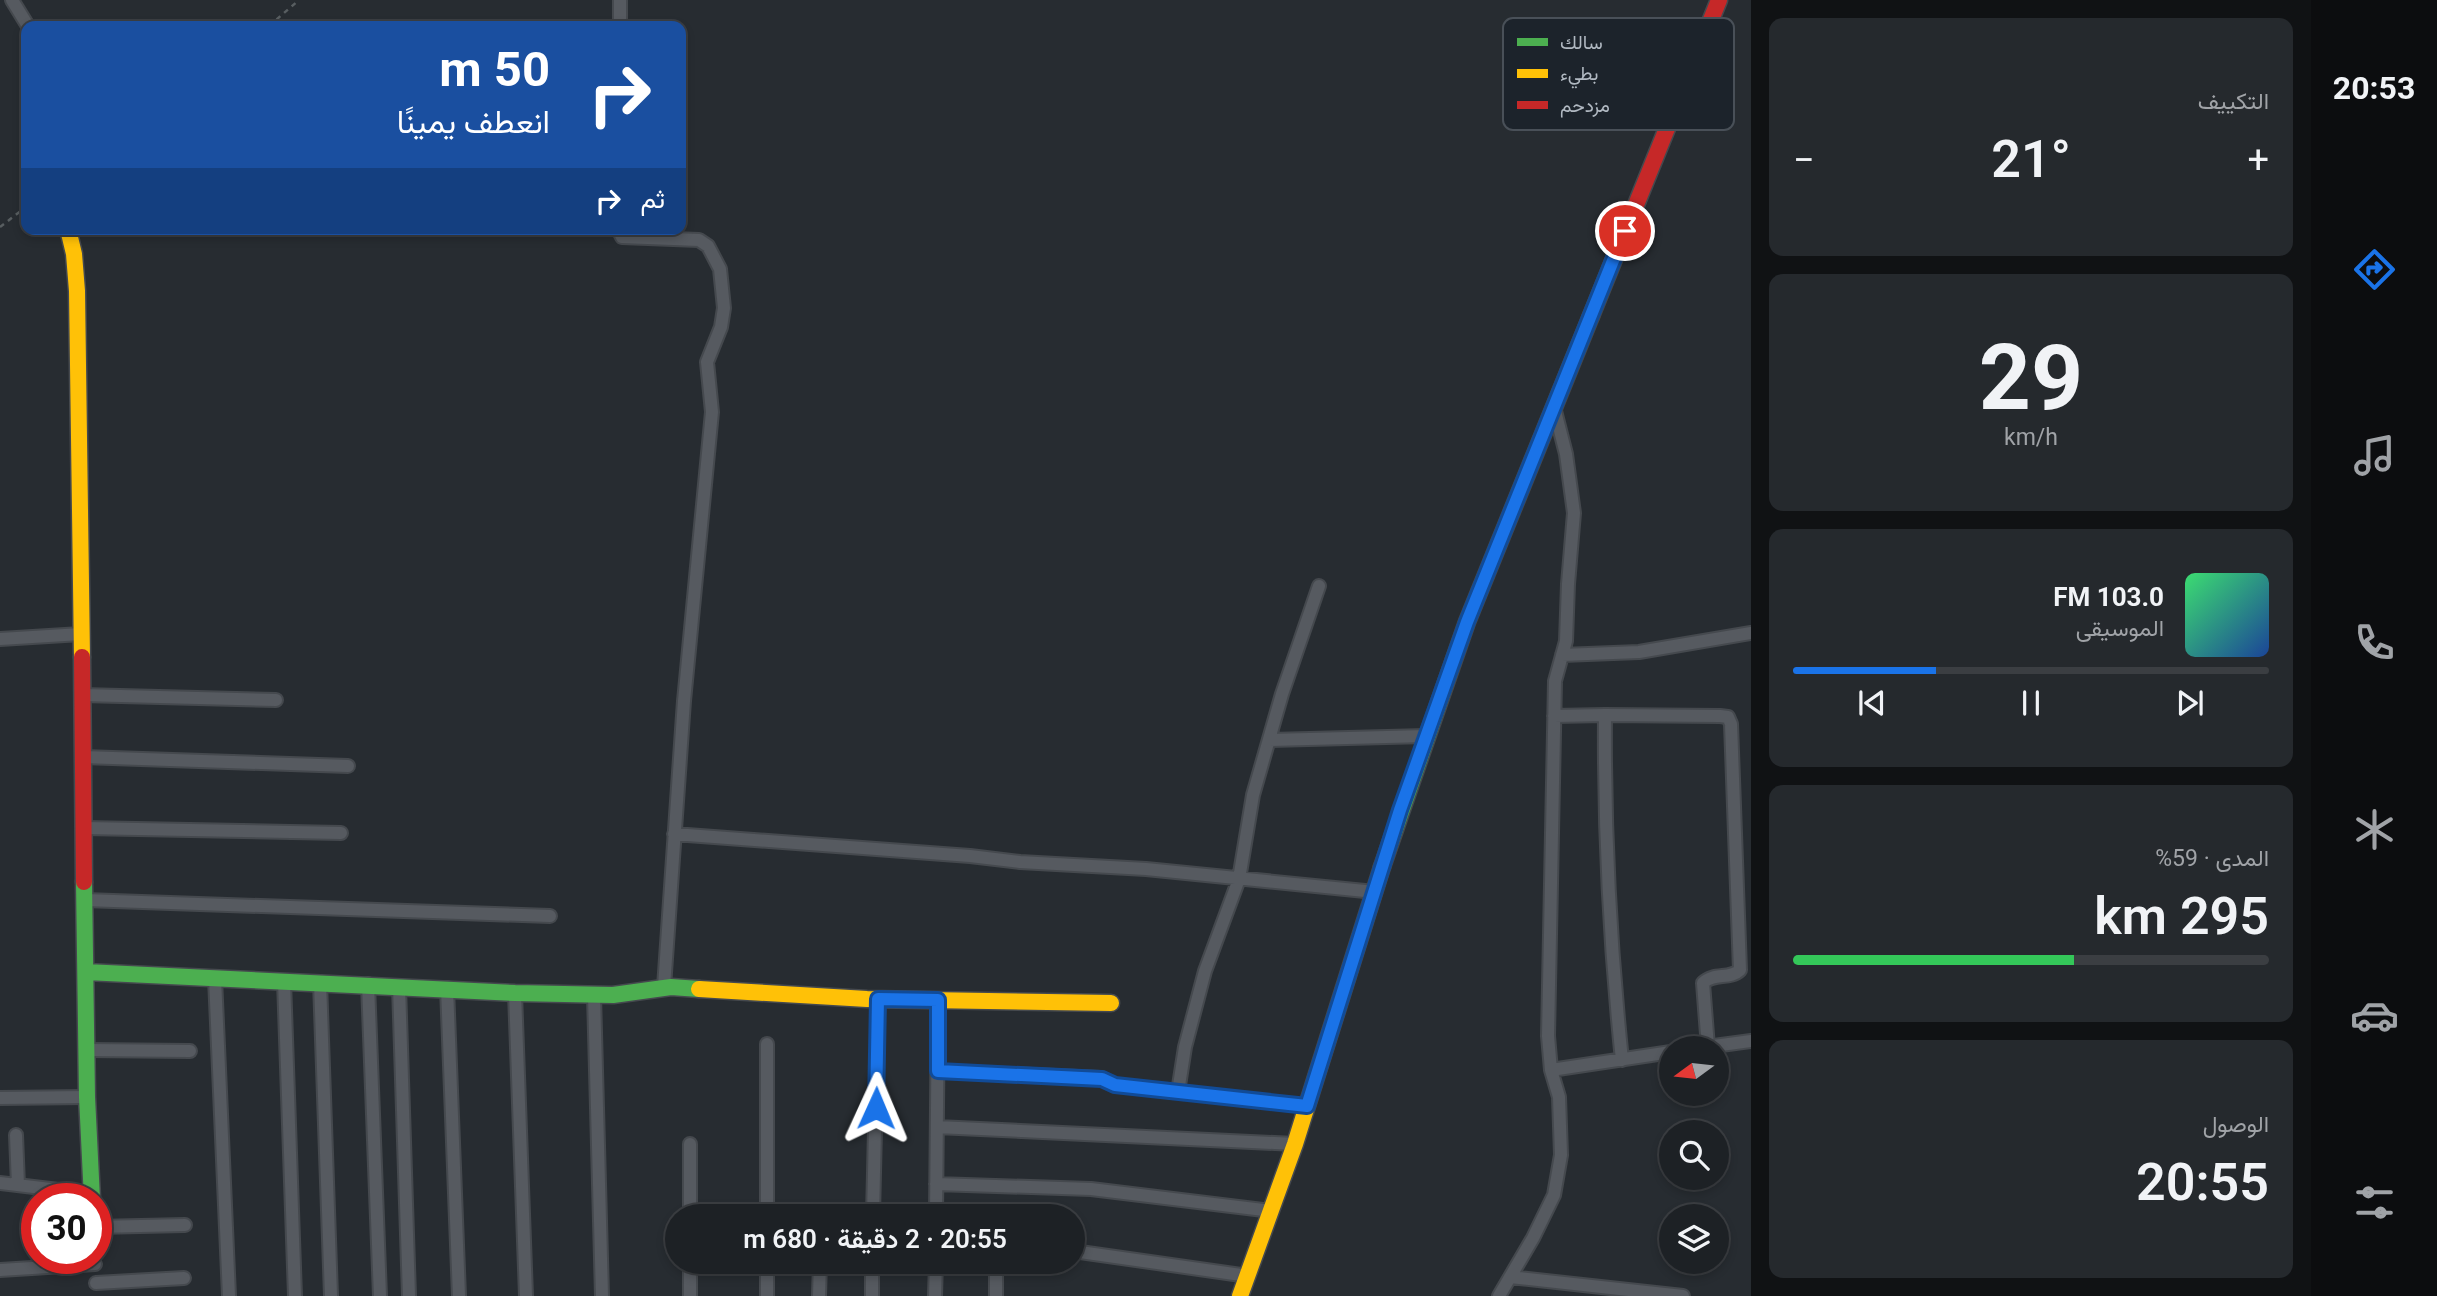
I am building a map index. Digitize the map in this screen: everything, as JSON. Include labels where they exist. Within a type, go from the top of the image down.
[{"type":"street","points":[[12,0],[25,21]]},
{"type":"street","points":[[620,0],[620,21]]},
{"type":"street","points":[[1712,18],[1719,0]]},
{"type":"street","points":[[1240,1296],[1295,1144],[1400,810],[1467,622],[1666,130]]},
{"type":"street","points":[[69,235],[77,291],[87,1097],[91,1183]]},
{"type":"street","points":[[621,235],[699,240],[706,243],[720,269],[724,299],[721,327],[707,362],[712,412],[684,701],[664,987]]},
{"type":"street","points":[[1499,1296],[1533,1238],[1554,1195],[1561,1155],[1559,1097],[1551,1070],[1548,1013],[1554,716],[1555,681],[1566,642],[1574,513],[1566,454],[1554,406]]},
{"type":"street","points":[[1178,1092],[1185,1047],[1205,971],[1239,879],[1253,795],[1319,586]]},
{"type":"street","points":[[1562,655],[1639,652],[1751,633]]},
{"type":"street","points":[[0,639],[81,634]]},
{"type":"street","points":[[82,695],[276,700]]},
{"type":"street","points":[[1605,715],[1605,809],[1613,977],[1622,1060]]},
{"type":"street","points":[[1554,716],[1728,717],[1731,724],[1740,970],[1731,976],[1710,977],[1703,983],[1703,1036]]},
{"type":"street","points":[[1269,740],[1426,736]]},
{"type":"street","points":[[83,757],[348,766]]},
{"type":"street","points":[[84,828],[341,833]]},
{"type":"street","points":[[674,834],[1020,862],[1146,869],[1375,892]]},
{"type":"street","points":[[85,900],[550,916]]},
{"type":"street","points":[[86,972],[515,993],[631,994],[664,987],[878,999],[1111,1003]]},
{"type":"street","points":[[215,978],[229,1296]]},
{"type":"street","points":[[284,981],[295,1296]]},
{"type":"street","points":[[320,982],[331,1296]]},
{"type":"street","points":[[368,984],[380,1296]]},
{"type":"street","points":[[399,986],[409,1296]]},
{"type":"street","points":[[447,988],[459,1296]]},
{"type":"street","points":[[515,993],[526,1296]]},
{"type":"street","points":[[594,995],[602,1296]]},
{"type":"street","points":[[873,1204],[878,999]]},
{"type":"street","points":[[936,1204],[938,1000]]},
{"type":"street","points":[[1729,1044],[1751,1041]]},
{"type":"street","points":[[767,1044],[767,1204]]},
{"type":"street","points":[[87,1051],[190,1051]]},
{"type":"street","points":[[1551,1070],[1659,1054]]},
{"type":"street","points":[[938,1071],[1101,1078],[1115,1085],[1307,1106]]},
{"type":"street","points":[[0,1098],[87,1097]]},
{"type":"street","points":[[937,1127],[1295,1144]]},
{"type":"street","points":[[16,1135],[18,1185]]},
{"type":"street","points":[[690,1144],[690,1204]]},
{"type":"street","points":[[0,1183],[21,1185]]},
{"type":"street","points":[[936,1184],[1091,1189],[1272,1210]]},
{"type":"street","points":[[112,1227],[185,1225]]},
{"type":"street","points":[[1085,1253],[1248,1276]]},
{"type":"street","points":[[0,1270],[21,1268]]},
{"type":"street","points":[[690,1274],[690,1296]]},
{"type":"street","points":[[767,1274],[767,1296]]},
{"type":"street","points":[[819,1296],[820,1274]]},
{"type":"street","points":[[872,1296],[873,1274]]},
{"type":"street","points":[[936,1274],[936,1296]]},
{"type":"street","points":[[996,1274],[996,1296]]},
{"type":"street","points":[[1510,1277],[1683,1296]]},
{"type":"street","points":[[96,1290],[184,1278]]},
{"type":"path","points":[[275,21],[299,0]]},
{"type":"path","points":[[0,227],[21,211]]},
{"type":"traffic: fast","points":[[1382,867],[1467,622],[1591,316]]},
{"type":"traffic: fast","points":[[84,882],[87,1097],[91,1183]]},
{"type":"traffic: fast","points":[[86,972],[515,993],[613,995],[671,987],[699,989]]},
{"type":"traffic: slow","points":[[69,235],[77,291],[82,657]]},
{"type":"traffic: slow","points":[[1240,1296],[1295,1144],[1382,867]]},
{"type":"traffic: slow","points":[[699,989],[867,999],[1111,1003]]},
{"type":"traffic: jam","points":[[1712,18],[1719,0]]},
{"type":"traffic: jam","points":[[1591,316],[1666,130]]},
{"type":"traffic: jam","points":[[82,657],[84,882]]},
{"type":"route","points":[[876,1108],[878,999],[938,1000],[938,1071],[1102,1079],[1115,1085],[1307,1106],[1400,810],[1467,622],[1625,231]]}]
